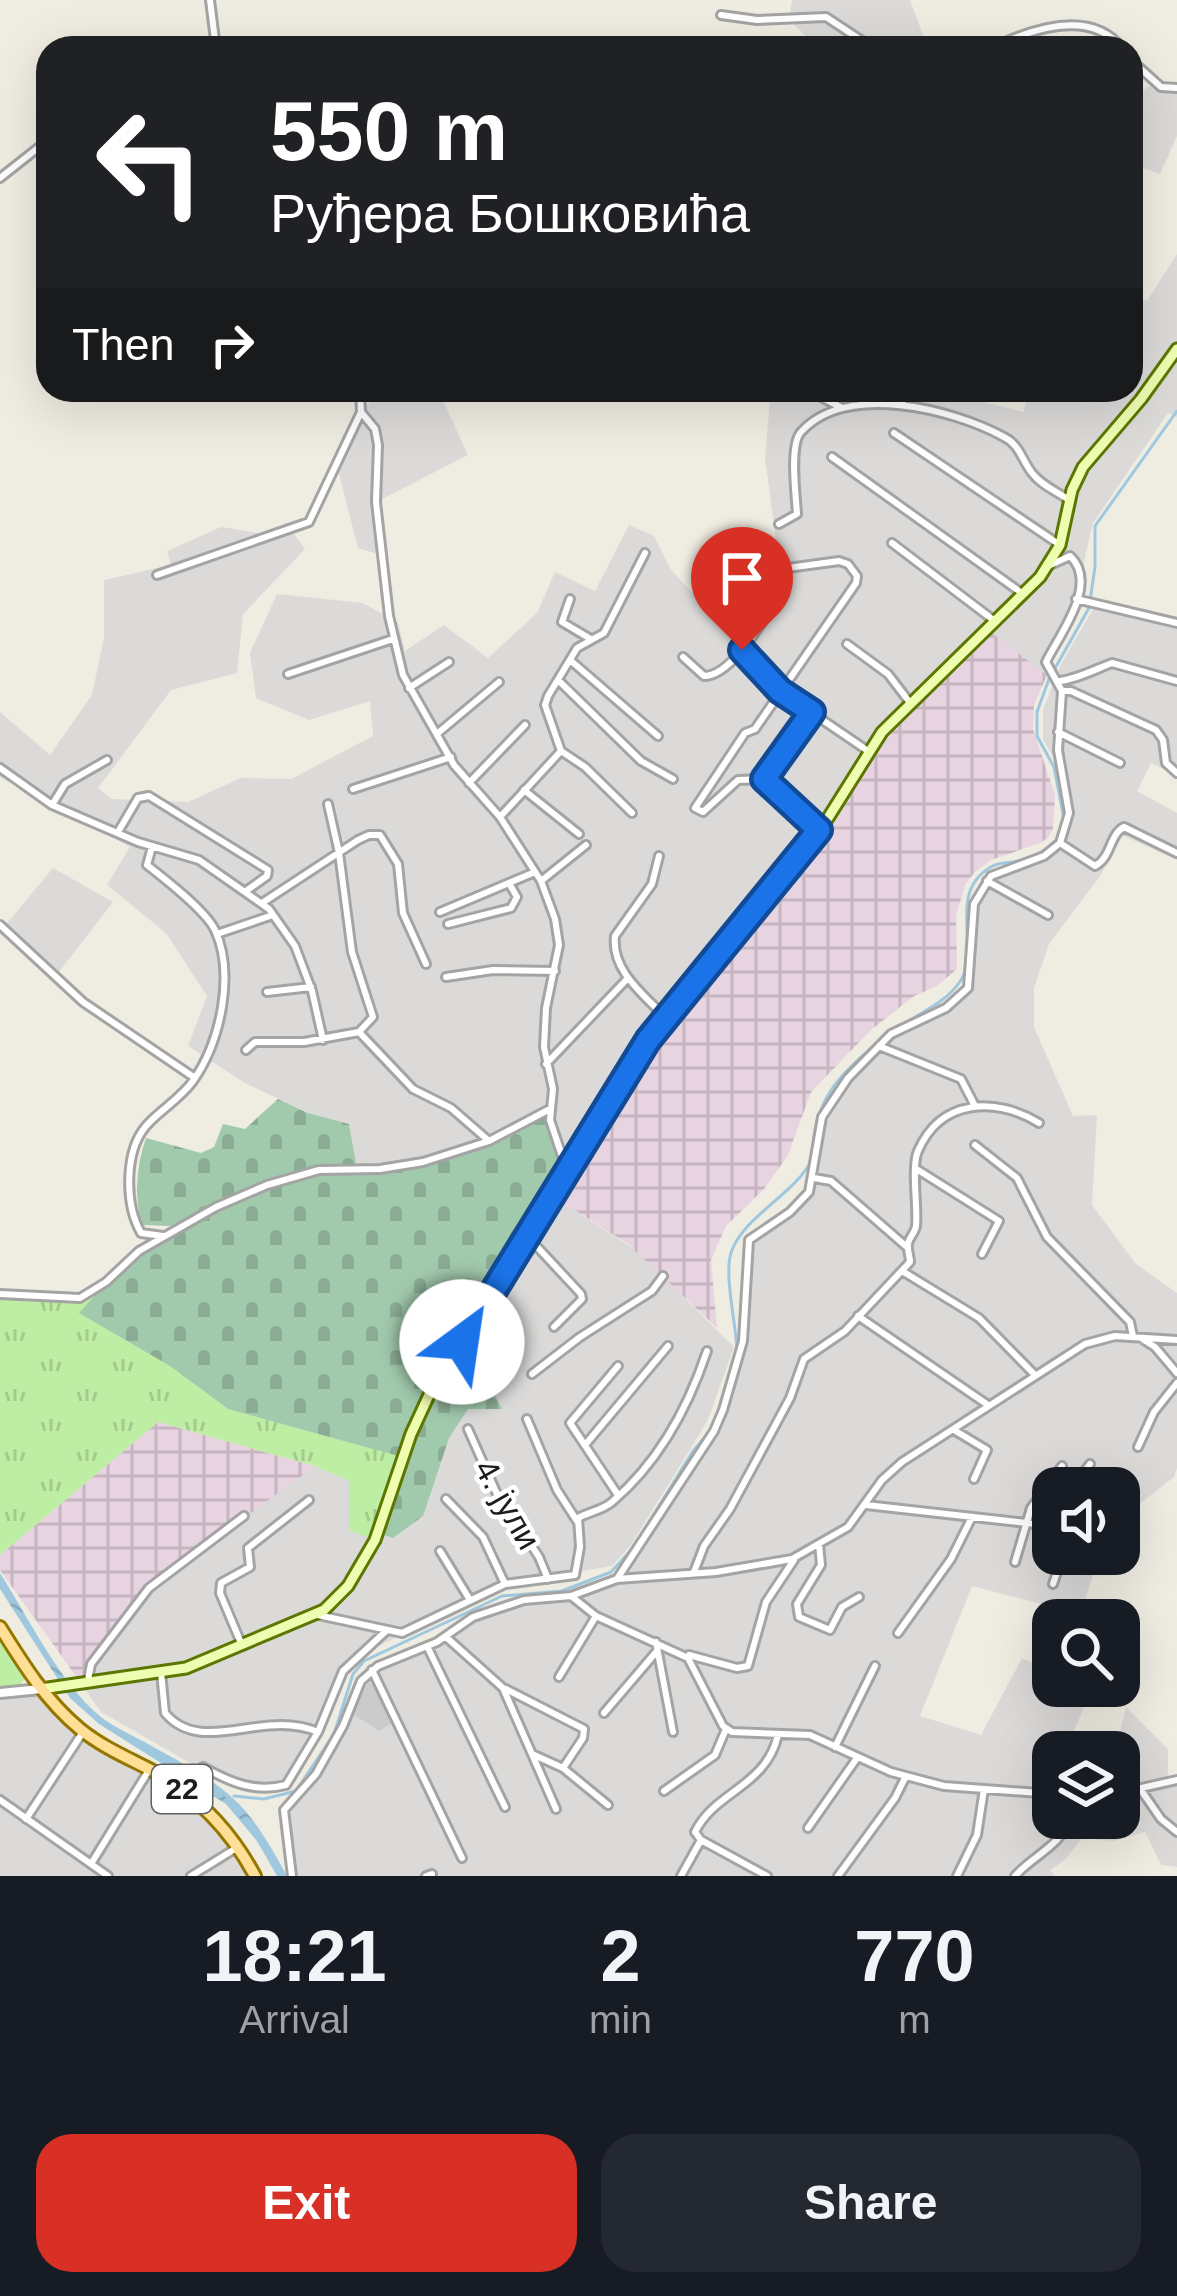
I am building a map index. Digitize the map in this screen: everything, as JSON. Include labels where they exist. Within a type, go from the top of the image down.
[{"type":"main road","points":[[1143,396],[1177,349]]},
{"type":"main road","points":[[41,1689],[196,1665],[318,1615],[339,1597],[364,1561],[421,1410],[566,1168],[665,1017],[819,830],[868,752],[1048,566],[1060,545],[1069,500],[1091,455],[1139,402]]},
{"type":"main road","name":"22","points":[[0,1627],[41,1689],[83,1732],[198,1802],[238,1847],[255,1876]]},
{"type":"street","points":[[210,0],[214,36]]},
{"type":"street","points":[[721,15],[757,20],[826,16],[855,36]]},
{"type":"street","points":[[1019,36],[1054,26],[1089,28],[1112,36]]},
{"type":"street","points":[[1143,71],[1161,87],[1177,88]]},
{"type":"street","points":[[0,178],[36,150]]},
{"type":"street","points":[[157,574],[309,522],[361,412],[361,402]]},
{"type":"street","points":[[831,402],[842,408]]},
{"type":"street","points":[[901,402],[904,405]]},
{"type":"street","points":[[778,524],[797,514],[794,447],[801,432],[842,408],[904,405],[981,426],[1010,439],[1037,478],[1069,500]]},
{"type":"street","points":[[361,412],[375,429],[378,445],[376,502],[394,638],[409,688],[451,757],[500,817],[542,881],[556,926],[555,971],[544,1017],[546,1064],[553,1089],[548,1109],[566,1168]]},
{"type":"street","points":[[895,434],[1060,545]]},
{"type":"street","points":[[832,457],[1023,594]]},
{"type":"street","points":[[892,543],[996,622]]},
{"type":"street","points":[[632,813],[585,767],[561,751],[545,705],[577,648],[604,633],[645,553]]},
{"type":"street","points":[[617,1579],[714,1431],[742,1341],[749,1240],[798,1204],[814,1178],[824,1111],[896,1031],[946,1008],[968,988],[973,912],[987,881],[1008,867],[1044,856],[1060,843],[1069,813],[1058,732],[1062,691],[1059,679],[1047,666],[1086,603],[1074,557],[1068,555],[1048,566]]},
{"type":"street","points":[[736,574],[838,561],[848,564],[857,576],[856,584],[755,729],[745,733],[695,808],[704,812],[714,806],[738,780],[764,779],[819,830]]},
{"type":"street","points":[[683,657],[704,676],[712,676],[742,650],[781,593]]},
{"type":"street","points":[[570,599],[562,622],[592,640]]},
{"type":"street","points":[[1086,603],[1177,623]]},
{"type":"street","points":[[288,674],[394,638]]},
{"type":"street","points":[[847,644],[888,674],[911,704]]},
{"type":"street","points":[[742,650],[780,691],[868,752]]},
{"type":"street","points":[[569,660],[658,736]]},
{"type":"street","points":[[409,688],[449,662]]},
{"type":"street","points":[[1059,679],[1071,680],[1112,663],[1177,681]]},
{"type":"street","points":[[558,679],[641,761],[673,779]]},
{"type":"street","points":[[438,733],[499,682]]},
{"type":"street","points":[[1062,691],[1156,730],[1168,767],[1177,773]]},
{"type":"street","points":[[764,779],[812,712]]},
{"type":"street","points":[[469,783],[525,725]]},
{"type":"street","points":[[1058,732],[1120,763]]},
{"type":"street","points":[[500,817],[561,751]]},
{"type":"street","points":[[353,789],[451,757]]},
{"type":"street","points":[[52,805],[65,784],[107,760]]},
{"type":"street","points":[[0,768],[52,805],[152,847],[199,860],[262,903],[296,946],[323,1040]]},
{"type":"street","points":[[524,790],[579,834]]},
{"type":"street","points":[[118,832],[138,798],[146,794],[268,870],[268,876],[246,891]]},
{"type":"street","points":[[246,1050],[255,1042],[323,1040],[359,1032],[373,1017],[352,952],[328,804]]},
{"type":"street","points":[[1060,843],[1095,866],[1124,827],[1177,853]]},
{"type":"street","points":[[262,903],[369,835],[380,836],[398,864],[403,913],[426,964]]},
{"type":"street","points":[[542,881],[586,845]]},
{"type":"street","points":[[152,847],[147,866],[218,934],[224,987],[220,1018],[195,1078],[142,1131],[133,1151],[130,1190],[135,1222],[141,1233],[163,1236]]},
{"type":"street","points":[[659,856],[652,884],[614,939],[617,959],[628,978],[665,1017]]},
{"type":"street","points":[[440,912],[536,872]]},
{"type":"street","points":[[987,881],[1048,915]]},
{"type":"street","points":[[448,924],[511,908],[517,897],[509,883]]},
{"type":"street","points":[[218,934],[276,915]]},
{"type":"street","points":[[0,925],[68,990],[195,1078]]},
{"type":"street","points":[[446,977],[493,970],[555,971]]},
{"type":"street","points":[[546,1064],[628,978]]},
{"type":"street","points":[[268,992],[311,987]]},
{"type":"street","points":[[359,1032],[406,1082],[451,1108],[489,1142]]},
{"type":"street","points":[[879,1046],[961,1079],[975,1106]]},
{"type":"street","points":[[694,1572],[704,1546],[730,1509],[790,1399],[804,1359],[838,1337],[910,1262],[919,1148],[938,1124],[975,1106],[1012,1108],[1040,1123]]},
{"type":"street","points":[[0,1294],[80,1298],[106,1282],[132,1256],[229,1201],[299,1174],[397,1167],[464,1152],[548,1109]]},
{"type":"street","points":[[975,1145],[1017,1178],[1047,1237],[1130,1322],[1135,1336],[1156,1347],[1177,1372]]},
{"type":"street","points":[[918,1170],[999,1221],[982,1254]]},
{"type":"street","points":[[814,1178],[831,1181],[908,1248]]},
{"type":"street","points":[[527,1236],[581,1294],[582,1299],[554,1327]]},
{"type":"street","points":[[902,1271],[980,1318],[1034,1374]]},
{"type":"street","points":[[532,1374],[580,1336],[652,1291],[663,1276]]},
{"type":"street","points":[[859,1316],[988,1405]]},
{"type":"street","points":[[292,1876],[284,1810],[316,1774],[361,1681],[372,1670],[446,1637],[465,1621],[495,1608],[571,1596],[617,1579],[734,1570],[796,1557],[848,1527],[888,1474],[1034,1374],[1090,1342],[1135,1336],[1177,1340]]},
{"type":"street","points":[[585,1444],[668,1346]]},
{"type":"street","name":"4. јули","points":[[577,1521],[609,1505],[649,1462],[679,1420],[707,1351]]},
{"type":"street","points":[[618,1366],[571,1420],[618,1495]]},
{"type":"street","points":[[1138,1447],[1154,1412],[1177,1383]]},
{"type":"street","name":"4. јули","points":[[404,1635],[505,1584],[575,1575],[580,1538],[577,1521],[556,1490],[527,1419]]},
{"type":"street","name":"4. јули","points":[[468,1429],[496,1492],[548,1579]]},
{"type":"street","points":[[954,1430],[987,1450],[974,1479]]},
{"type":"street","points":[[1015,1562],[1031,1508],[1062,1466]]},
{"type":"street","name":"4. јули","points":[[446,1499],[483,1537],[505,1584]]},
{"type":"street","points":[[243,1646],[220,1583],[250,1567],[248,1548],[309,1500]]},
{"type":"street","points":[[866,1505],[1032,1522]]},
{"type":"street","points":[[84,1681],[91,1664],[149,1588],[244,1516]]},
{"type":"street","points":[[898,1634],[951,1559],[972,1517]]},
{"type":"street","points":[[819,1544],[821,1565],[797,1604],[799,1616],[830,1630],[842,1607],[860,1597]]},
{"type":"street","points":[[440,1551],[470,1600]]},
{"type":"street","points":[[571,1596],[596,1616],[656,1646],[737,1668],[748,1666],[766,1602],[796,1557]]},
{"type":"street","points":[[1052,1584],[1055,1575]]},
{"type":"street","points":[[318,1615],[404,1635],[411,1650]]},
{"type":"street","points":[[559,1677],[596,1616]]},
{"type":"street","points":[[203,1767],[231,1783],[286,1784],[318,1732],[343,1671],[386,1631]]},
{"type":"street","points":[[446,1637],[503,1688],[584,1729],[584,1738],[562,1768]]},
{"type":"street","points":[[427,1646],[506,1807]]},
{"type":"street","points":[[604,1713],[656,1646]]},
{"type":"street","points":[[656,1646],[673,1732]]},
{"type":"street","points":[[681,1653],[693,1664],[726,1729],[736,1733],[810,1735],[906,1776],[949,1787],[1032,1792]]},
{"type":"street","points":[[835,1748],[875,1666]]},
{"type":"street","points":[[372,1670],[462,1858]]},
{"type":"street","points":[[161,1672],[163,1708],[181,1726],[212,1734],[288,1723],[318,1732]]},
{"type":"street","points":[[503,1688],[556,1809]]},
{"type":"street","points":[[0,1694],[41,1689]]},
{"type":"street","points":[[664,1791],[715,1755],[726,1729]]},
{"type":"street","points":[[26,1819],[83,1732]]},
{"type":"street","points":[[767,1876],[700,1840],[695,1832],[760,1772],[778,1735]]},
{"type":"street","points":[[529,1752],[562,1768],[608,1805]]},
{"type":"street","points":[[808,1828],[857,1758]]},
{"type":"street","points":[[91,1864],[150,1769]]},
{"type":"street","points":[[838,1876],[906,1776]]},
{"type":"street","points":[[1177,1780],[1141,1790],[1160,1819],[1177,1832]]},
{"type":"street","points":[[957,1876],[977,1835],[984,1789]]},
{"type":"street","points":[[0,1800],[108,1876]]},
{"type":"street","points":[[1015,1876],[1057,1839]]},
{"type":"street","points":[[681,1876],[700,1840]]},
{"type":"street","points":[[191,1876],[238,1847]]},
{"type":"shaded area","points":[[792,0],[910,0],[923,35],[806,36],[789,20]]},
{"type":"shaded area","points":[[1155,83],[1177,88],[1177,136],[1160,174],[1143,168],[1143,90]]},
{"type":"shaded area","points":[[1177,254],[1177,417],[1168,413],[1093,523],[1068,627],[1053,649],[1047,675],[987,630],[843,796],[566,1168],[508,1134],[437,1159],[357,1170],[349,1124],[308,1113],[245,1083],[188,1046],[207,996],[166,933],[107,885],[130,847],[0,777],[0,712],[50,755],[92,695],[104,638],[104,580],[171,565],[167,551],[221,527],[271,535],[291,530],[305,549],[243,614],[237,673],[171,690],[98,788],[112,799],[188,802],[241,778],[291,779],[373,736],[370,701],[309,720],[256,698],[250,653],[277,594],[363,603],[398,623],[405,651],[444,625],[488,658],[537,613],[555,572],[595,591],[629,525],[654,536],[671,570],[720,622],[716,562],[776,540],[765,458],[770,402],[983,402],[1024,412],[1026,402],[1143,402],[1143,299],[1147,301]]},
{"type":"shaded area","points":[[370,402],[444,402],[468,455],[376,502],[381,555],[358,548],[337,466]]},
{"type":"shaded area","points":[[1095,606],[1177,623],[1177,775],[1151,763],[1137,791],[1177,813],[1177,860],[1122,835],[1100,876],[1049,944],[1034,988],[1034,1027],[1073,1116],[1097,1115],[1092,1205],[1136,1264],[1177,1293],[1177,1468],[1174,1477],[1140,1504],[1140,1467],[1032,1467],[1032,1575],[1093,1575],[1085,1599],[1032,1602],[972,1586],[920,1716],[981,1735],[1022,1658],[1032,1662],[1032,1707],[1084,1707],[1074,1731],[1032,1731],[1032,1839],[1081,1839],[1050,1870],[1055,1876],[292,1876],[286,1806],[304,1791],[329,1753],[361,1681],[378,1666],[423,1651],[482,1617],[525,1604],[561,1600],[617,1579],[714,1431],[740,1357],[749,1240],[805,1197],[829,1102],[891,1034],[937,1013],[970,982],[974,904],[991,876],[1029,862],[1060,843],[1069,819],[1059,760],[1043,740],[1043,710],[1061,664]]},
{"type":"shaded area","points":[[988,630],[1047,675],[1034,705],[1033,729],[1055,795],[1053,828],[1040,843],[991,860],[975,872],[966,883],[956,915],[957,969],[871,1030],[811,1092],[788,1155],[764,1189],[726,1226],[711,1260],[717,1328],[628,1244],[551,1195],[624,1076],[828,818],[868,751]]},
{"type":"shaded area","points":[[53,868],[113,902],[55,977],[3,928]]},
{"type":"shaded area","points":[[551,1195],[637,1251],[734,1347],[708,1420],[631,1545],[612,1566],[505,1584],[354,1658],[296,1781],[287,1789],[257,1791],[227,1784],[101,1712],[80,1682],[91,1664],[149,1588],[244,1516],[315,1466],[349,1481],[349,1530]]},
{"type":"shaded area","points":[[158,1422],[315,1466],[149,1588],[91,1664],[88,1680],[80,1682],[0,1570],[0,1555]]},
{"type":"shaded area","points":[[368,1683],[375,1685],[394,1722],[379,1731],[353,1714]]},
{"type":"shaded area","points":[[25,1691],[40,1697],[92,1746],[195,1807],[225,1839],[248,1876],[0,1876],[0,1693]]},
{"type":"shaded area","points":[[1126,1707],[1168,1749],[1168,1777],[1177,1775],[1177,1867],[1161,1865],[1145,1832],[1140,1833],[1140,1731],[1120,1731]]},
{"type":"green space","points":[[278,1099],[349,1124],[357,1169],[433,1158],[548,1110],[566,1168],[467,1334],[493,1363],[487,1379],[502,1409],[468,1409],[449,1438],[423,1516],[393,1538],[378,1533],[402,1457],[228,1409],[170,1366],[79,1313],[123,1264],[208,1209],[170,1226],[141,1225],[138,1181],[146,1138],[201,1153],[214,1147],[223,1124],[245,1129]]},
{"type":"green space","points":[[106,1282],[80,1313],[170,1366],[228,1409],[403,1457],[375,1540],[349,1530],[349,1481],[315,1466],[158,1422],[0,1555],[0,1294],[74,1299]]},
{"type":"green space","points":[[0,1636],[25,1678],[20,1685],[0,1687]]},
{"type":"water","points":[[0,1573],[59,1669],[86,1703],[106,1721],[216,1784],[245,1811],[287,1876],[277,1876],[257,1841],[226,1804],[99,1724],[70,1698],[0,1589]]},
{"type":"waterway","points":[[1064,819],[1054,767],[1037,736],[1037,712],[1049,679],[1089,608],[1095,526],[1177,411]]},
{"type":"waterway","points":[[893,1031],[939,1002],[961,980],[968,952],[967,905],[978,878],[994,865],[1045,851]]},
{"type":"waterway","points":[[813,1149],[819,1115],[833,1087],[881,1040]]},
{"type":"waterway","points":[[737,1350],[731,1253],[746,1228],[795,1183],[812,1159]]},
{"type":"waterway","points":[[234,1796],[264,1799],[296,1791],[334,1734],[353,1674],[364,1661],[502,1596],[562,1591],[611,1572],[633,1548],[693,1451],[712,1429],[725,1393]]},
{"type":"route","points":[[462,1342],[648,1040],[819,830],[764,779],[812,712],[780,691],[742,650]]}]
